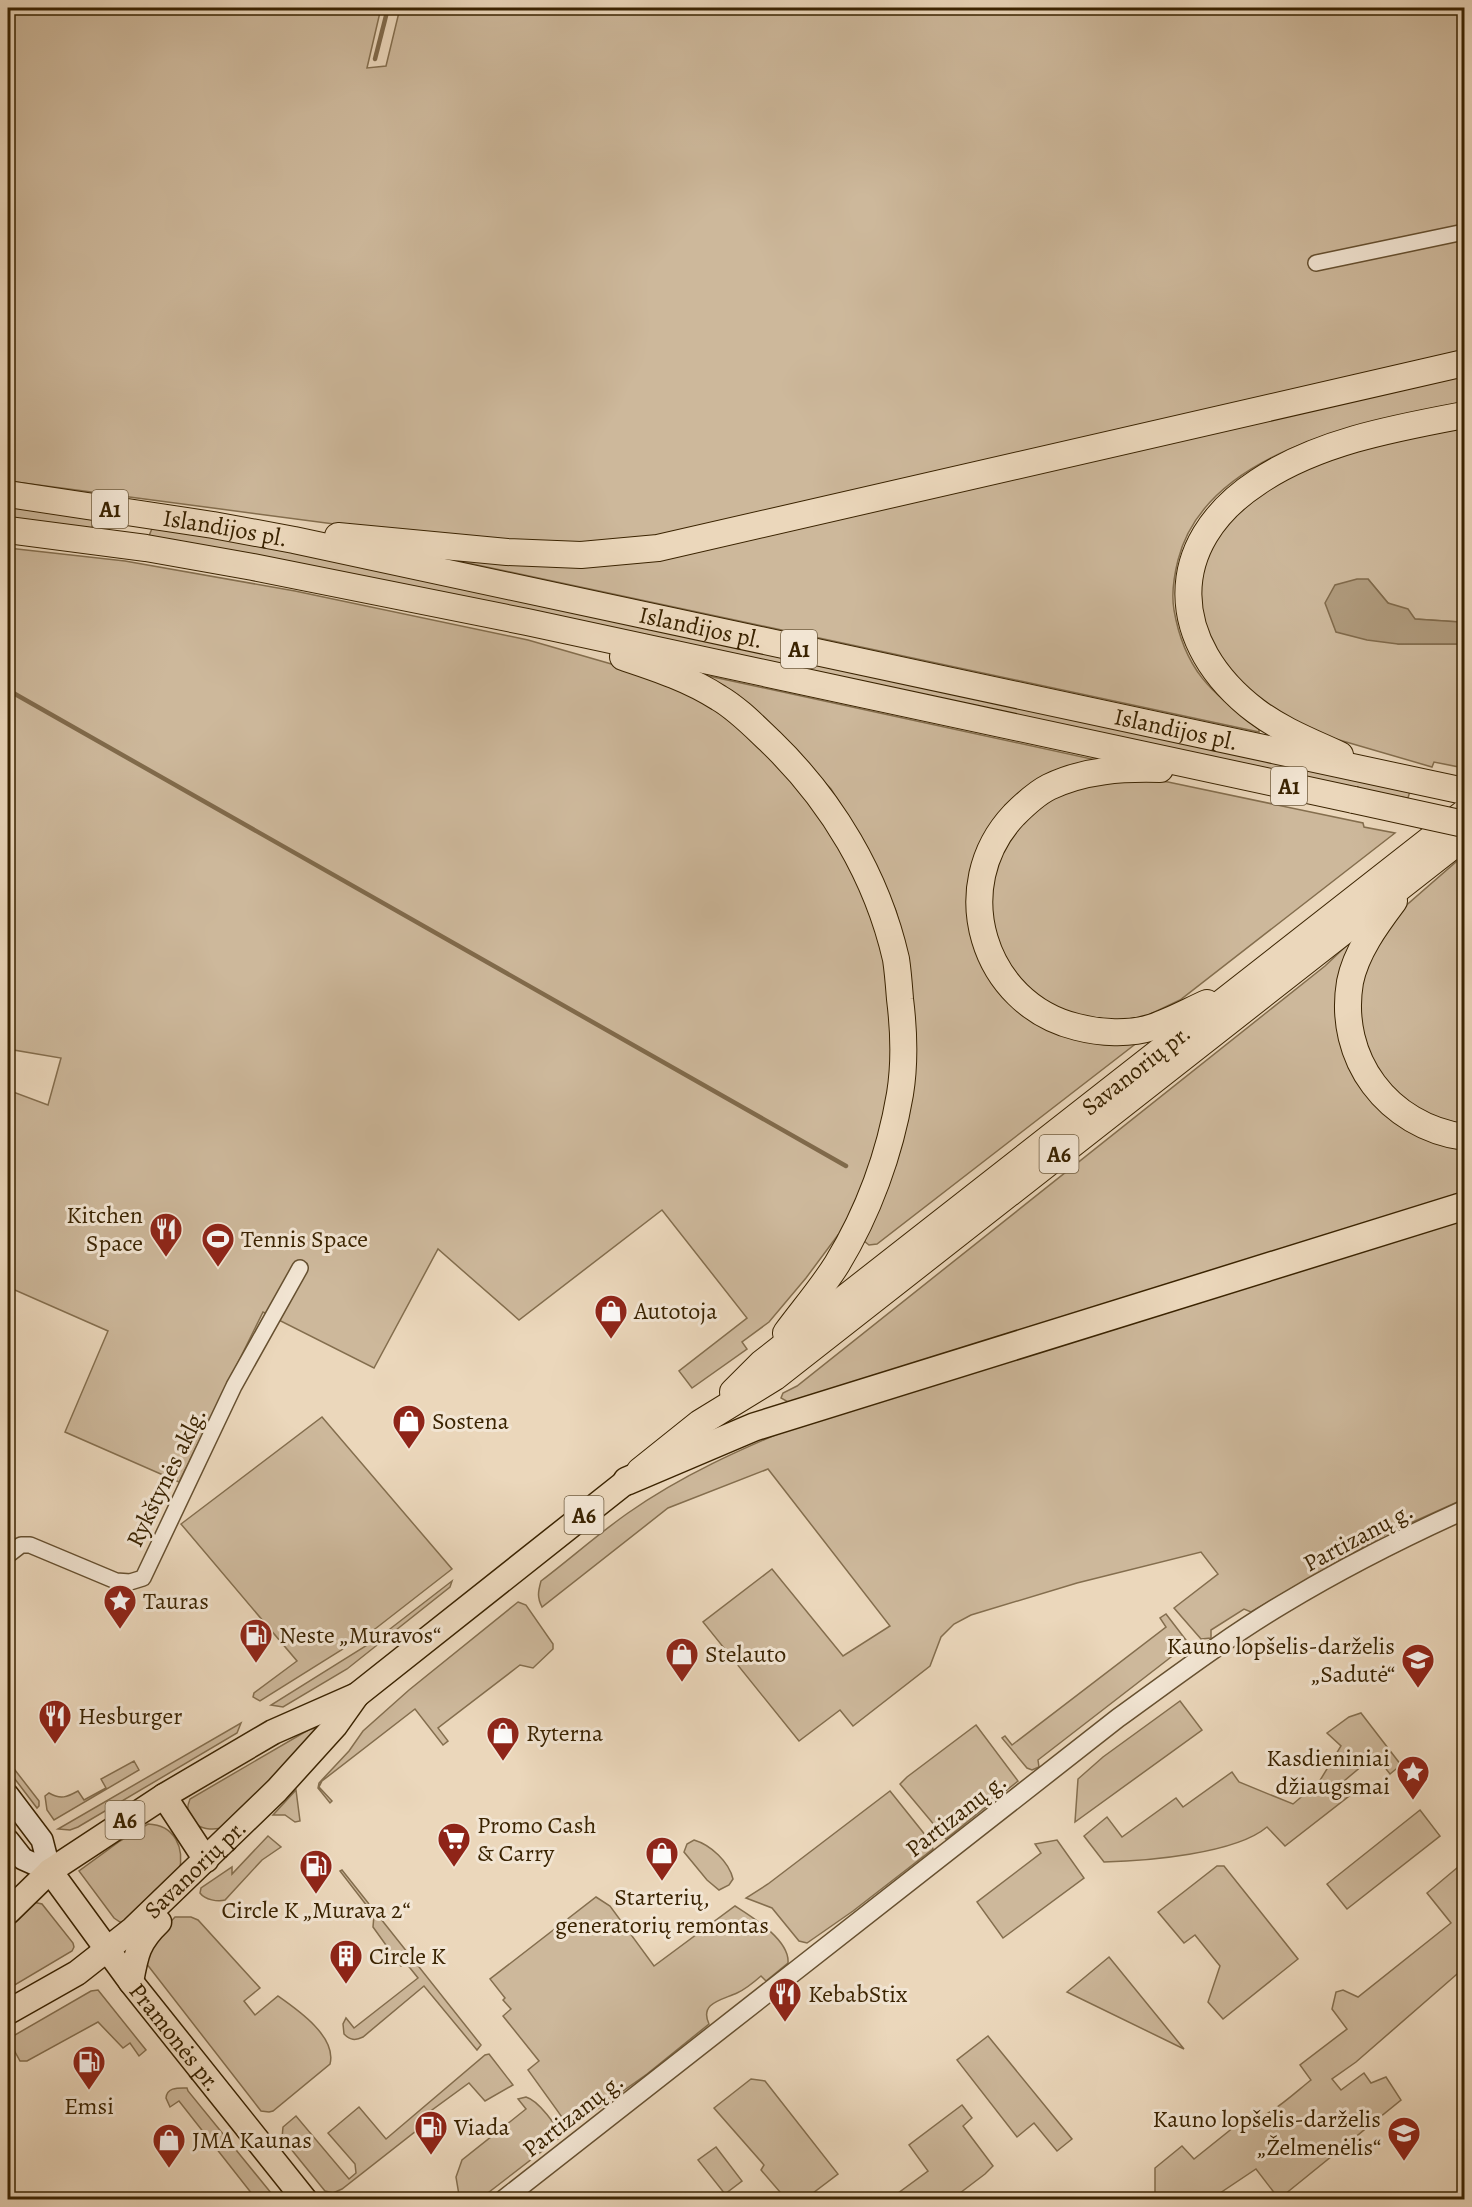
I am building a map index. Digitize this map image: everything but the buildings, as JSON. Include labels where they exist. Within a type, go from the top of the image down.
[{"type":"highway","points":[[213,525],[518,552],[581,555],[658,548],[1464,363]]},
{"type":"highway","points":[[1384,775],[1299,736],[1256,711],[1222,681],[1202,649],[1190,619],[1188,587],[1190,570],[1197,548],[1210,524],[1224,509],[1258,482],[1286,465],[1323,450],[1371,435],[1464,415]]},
{"type":"highway","name":"Islandijos pl.","points":[[8,494],[213,525],[294,540],[1464,791]]},
{"type":"highway","name":"Islandijos pl.","points":[[8,530],[146,548],[242,565],[527,622],[1464,824]]},
{"type":"highway","points":[[527,622],[677,676],[720,698],[792,762],[824,802],[863,864],[883,913],[896,961],[904,1033],[900,1093],[889,1142],[871,1196],[849,1244],[822,1286],[762,1363]]},
{"type":"highway","points":[[1224,772],[1140,768],[1109,770],[1071,778],[1047,788],[1004,826],[992,845],[981,878],[978,905],[986,947],[1006,984],[1033,1010],[1062,1024],[1094,1032],[1123,1032],[1152,1028],[1245,985]]},
{"type":"highway","name":"Savanorių pr.","points":[[700,1424],[762,1363],[1464,813]]},
{"type":"highway","name":"Savanorių pr.","points":[[627,1481],[700,1424],[775,1377],[1464,837]]},
{"type":"highway","points":[[1412,878],[1381,918],[1363,947],[1351,980],[1348,1004],[1350,1029],[1360,1065],[1371,1083],[1388,1100],[1407,1117],[1429,1128],[1464,1137]]},
{"type":"highway","points":[[627,1481],[754,1427],[1464,1206]]},
{"type":"main road","name":"Savanorių pr.","points":[[8,1912],[50,1871],[109,1830],[273,1732],[357,1695],[627,1481]]},
{"type":"main road","name":"Savanorių pr.","points":[[8,2012],[77,1973],[132,1929],[206,1860],[302,1764],[335,1726],[357,1695]]},
{"type":"main road","points":[[8,1795],[42,1840],[50,1871]]},
{"type":"main road","points":[[164,1796],[206,1860]]},
{"type":"main road","points":[[8,1840],[23,1859],[50,1871]]},
{"type":"main road","points":[[131,1982],[136,1954],[141,1942],[207,1875],[217,1860],[224,1842]]},
{"type":"main road","name":"Pramonės pr.","points":[[50,1871],[131,1982],[305,2199]]},
{"type":"street","points":[[1316,263],[1464,232]]},
{"type":"street","name":"Rykštynės aklg.","points":[[8,1555],[21,1545],[30,1545],[116,1581],[130,1582],[143,1578],[234,1386],[300,1268]]},
{"type":"street","name":"Partizanų g.","points":[[503,2199],[1118,1718],[1205,1655],[1282,1605],[1361,1560],[1464,1510]]},
{"type":"shaded area","points":[[8,8],[381,8],[367,68],[386,66],[400,8],[1464,8],[1464,356],[640,545],[494,545],[8,481]]},
{"type":"shaded area","points":[[1464,370],[1464,402],[1383,419],[1296,446],[1256,466],[1221,491],[1194,522],[1178,560],[1174,578],[1173,604],[1179,630],[1185,648],[1202,678],[1227,703],[1259,726],[1259,732],[435,556],[553,562]]},
{"type":"shaded area","points":[[1464,420],[1464,620],[1460,622],[1415,619],[1388,603],[1368,579],[1398,644],[1464,644],[1464,768],[1434,762],[1432,767],[1329,737],[1266,709],[1231,682],[1194,607],[1208,537],[1299,465]]},
{"type":"shaded area","points":[[8,504],[92,515],[92,532],[8,522]]},
{"type":"shaded area","points":[[153,526],[254,541],[1410,791],[1408,798],[1400,797],[1399,799],[149,536]]},
{"type":"shaded area","points":[[8,548],[125,561],[295,591],[528,640],[660,678],[738,723],[772,752],[853,858],[890,960],[896,1077],[847,1238],[838,1235],[769,1322],[742,1342],[747,1349],[692,1388],[679,1371],[747,1318],[662,1210],[519,1320],[438,1249],[374,1368],[263,1312],[179,1482],[65,1432],[108,1331],[8,1287],[8,1090],[48,1105],[61,1058],[8,1049]]},
{"type":"shaded area","points":[[1357,579],[1368,579],[1388,603],[1408,609],[1415,619],[1460,622],[1464,620],[1464,644],[1398,644],[1367,640],[1336,632],[1325,603],[1335,585]]},
{"type":"shaded area","points":[[704,675],[1101,761],[983,839],[996,985],[1138,1042],[877,1244],[869,1245],[864,1241],[865,1233],[885,1195],[908,1120],[914,1018],[909,963],[896,911],[867,847],[831,789],[779,735]]},
{"type":"shaded area","points":[[1133,778],[1168,782],[1363,823],[1364,827],[1395,833],[1180,1000],[1125,1026],[1035,1005],[998,957],[987,882],[1020,818],[1070,786]]},
{"type":"shaded area","points":[[1464,855],[1464,1130],[1446,1127],[1374,1078],[1353,992],[1386,923]]},
{"type":"shaded area","points":[[1360,933],[1355,948],[1364,1083],[1464,1143],[1464,1198],[800,1402],[788,1402],[781,1398],[783,1393],[797,1386],[1325,966]]},
{"type":"shaded area","points":[[1464,1217],[1464,1499],[1384,1535],[1251,1612],[1244,1609],[1211,1630],[1211,1638],[1201,1639],[1174,1608],[1218,1574],[1201,1552],[1077,1583],[971,1615],[954,1624],[941,1637],[930,1666],[853,1726],[840,1710],[799,1741],[703,1622],[772,1569],[843,1656],[890,1626],[768,1469],[668,1508],[542,1607],[540,1603],[538,1594],[541,1581],[648,1499],[734,1453],[801,1424]]},
{"type":"shaded area","points":[[322,1417],[452,1569],[375,1629],[260,1701],[253,1697],[254,1693],[297,1661],[181,1524]]},
{"type":"shaded area","points":[[452,1581],[450,1587],[347,1669],[283,1707],[271,1705],[377,1639]]},
{"type":"shaded area","points":[[518,1602],[526,1605],[553,1644],[553,1649],[533,1668],[520,1665],[438,1728],[448,1741],[443,1745],[415,1709],[322,1781],[319,1787],[332,1801],[330,1803],[318,1788],[319,1783],[349,1751],[363,1731],[409,1690]]},
{"type":"shaded area","points":[[1166,1614],[1189,1644],[1186,1655],[1175,1654],[1038,1760],[1039,1767],[1032,1770],[1027,1768],[1002,1738],[1005,1736],[1012,1745],[1166,1627],[1160,1618]]},
{"type":"shaded area","points":[[1180,1701],[1202,1730],[1075,1822],[1078,1779],[1103,1757]]},
{"type":"shaded area","points":[[1361,1713],[1401,1765],[1390,1774],[1375,1755],[1344,1781],[1353,1793],[1285,1846],[1267,1827],[1234,1844],[1212,1850],[1166,1858],[1104,1862],[1084,1836],[1107,1817],[1122,1837],[1176,1798],[1183,1807],[1232,1772],[1239,1782],[1293,1804],[1319,1782],[1341,1746],[1327,1733],[1349,1717]]},
{"type":"shaded area","points":[[241,1723],[237,1733],[78,1827],[70,1830],[58,1829]]},
{"type":"shaded area","points":[[976,1725],[1018,1781],[946,1839],[900,1784]]},
{"type":"shaded area","points":[[317,1728],[317,1731],[225,1827],[202,1828],[191,1820],[188,1814],[190,1799],[310,1729]]},
{"type":"shaded area","points":[[8,1761],[39,1801],[37,1808],[8,1770]]},
{"type":"shaded area","points":[[134,1761],[139,1770],[54,1820],[47,1810],[45,1796],[49,1793],[64,1797],[78,1791],[84,1800],[106,1788],[101,1779]]},
{"type":"shaded area","points":[[296,1790],[300,1821],[295,1822],[285,1815],[273,1815]]},
{"type":"shaded area","points":[[890,1791],[930,1841],[933,1849],[853,1911],[807,1943],[799,1941],[772,1908],[746,1898],[768,1884]]},
{"type":"shaded area","points":[[1420,1810],[1440,1836],[1347,1909],[1327,1884]]},
{"type":"shaded area","points":[[148,1824],[165,1829],[176,1839],[180,1855],[179,1872],[125,1923],[120,1922],[114,1918],[79,1871]]},
{"type":"shaded area","points":[[268,1836],[281,1847],[262,1860],[225,1900],[212,1900],[200,1893],[201,1888],[232,1867],[232,1874]]},
{"type":"shaded area","points":[[694,1840],[707,1846],[728,1866],[733,1879],[729,1885],[719,1890],[707,1880],[684,1852],[687,1844]]},
{"type":"shaded area","points":[[1057,1840],[1084,1878],[1003,1938],[977,1902],[1041,1853],[1035,1844]]},
{"type":"shaded area","points":[[1464,1862],[1464,1968],[1356,2062],[1332,2079],[1341,2090],[1364,2073],[1371,2083],[1386,2077],[1401,2100],[1279,2199],[1256,2169],[1211,2199],[1155,2199],[1155,2168],[1182,2146],[1194,2159],[1239,2123],[1258,2119],[1268,2114],[1311,2080],[1300,2065],[1347,2029],[1332,2009],[1336,1992],[1343,1990],[1358,1997],[1451,1923],[1427,1893]]},
{"type":"shaded area","points":[[1217,1866],[1224,1866],[1298,1959],[1223,2019],[1208,2002],[1220,1966],[1195,1935],[1184,1943],[1158,1912]]},
{"type":"shaded area","points":[[342,1870],[481,2045],[477,2050],[424,1986],[363,2037],[353,2039],[344,2034],[343,2024],[346,2018],[354,2028],[418,1978],[406,1963],[401,1966],[373,1927],[374,1915],[340,1871]]},
{"type":"shaded area","points":[[596,1897],[610,1906],[654,1966],[735,1906],[777,1938],[787,1954],[788,1963],[766,1981],[761,1976],[743,1990],[714,2003],[707,2011],[709,2024],[647,2074],[575,2125],[564,2120],[528,2070],[539,2061],[503,2016],[511,2009],[490,1979]]},
{"type":"shaded area","points":[[33,1902],[42,1904],[74,1947],[72,1951],[8,1989],[8,1929]]},
{"type":"shaded area","points":[[175,1917],[191,1917],[198,1920],[260,1988],[244,2001],[255,2015],[278,1996],[314,2025],[328,2044],[331,2054],[330,2064],[273,2111],[261,2111],[146,1963],[148,1946]]},
{"type":"shaded area","points":[[1109,1957],[1184,2049],[1067,1992]]},
{"type":"shaded area","points":[[98,1990],[146,2050],[139,2056],[130,2043],[123,2048],[98,2022],[27,2061],[20,2061],[8,2039],[91,1991]]},
{"type":"shaded area","points":[[988,2036],[1072,2139],[1057,2151],[1034,2123],[1017,2137],[957,2060]]},
{"type":"shaded area","points":[[489,2054],[513,2085],[485,2101],[469,2083],[417,2121],[421,2127],[342,2189],[333,2193],[325,2191],[282,2138],[283,2127],[296,2116],[349,2179],[356,2173],[355,2164],[328,2133],[359,2107],[386,2139]]},
{"type":"shaded area","points":[[751,2079],[765,2081],[838,2174],[805,2199],[786,2199],[761,2170],[764,2165],[714,2108]]},
{"type":"shaded area","points":[[187,2088],[276,2199],[256,2199],[179,2101],[170,2107],[166,2098],[168,2092]]},
{"type":"shaded area","points":[[526,2097],[547,2114],[556,2127],[559,2138],[480,2199],[463,2199],[459,2195],[456,2177],[462,2160],[526,2109],[518,2099]]},
{"type":"shaded area","points":[[962,2105],[972,2118],[963,2126],[993,2166],[952,2199],[890,2199],[928,2171],[909,2145]]},
{"type":"shaded area","points":[[716,2147],[742,2181],[725,2194],[698,2160]]},
{"type":"waterway","points":[[375,59],[388,8]]},
{"type":"waterway","points":[[8,690],[846,1166]]},
{"type":"place","name":"Kitchen Space","points":[[166,1258]]},
{"type":"place","name":"Tennis Space","points":[[218,1268]]},
{"type":"place","name":"Autotoja","points":[[611,1340]]},
{"type":"place","name":"Sostena","points":[[409,1450]]},
{"type":"place","name":"Tauras","points":[[120,1630]]},
{"type":"place","name":"Neste „Muravos“","points":[[256,1664]]},
{"type":"place","name":"Stelauto","points":[[682,1683]]},
{"type":"place","name":"Kauno lopšelis-darželis „Sadutė“","points":[[1418,1689]]},
{"type":"place","name":"Hesburger","points":[[55,1745]]},
{"type":"place","name":"Ryterna","points":[[503,1762]]},
{"type":"place","name":"Kasdieniniai džiaugsmai","points":[[1413,1801]]},
{"type":"place","name":"Promo Cash & Carry","points":[[454,1868]]},
{"type":"place","name":"Starterių, generatorių remontas","points":[[662,1882]]},
{"type":"place","name":"Circle K „Murava 2“","points":[[316,1895]]},
{"type":"place","name":"Circle K","points":[[346,1985]]},
{"type":"place","name":"KebabStix","points":[[785,2023]]},
{"type":"place","name":"Emsi","points":[[89,2091]]},
{"type":"place","name":"Viada","points":[[431,2156]]},
{"type":"place","name":"Kauno lopšelis-darželis „Želmenėlis“","points":[[1404,2162]]},
{"type":"place","name":"JMA Kaunas","points":[[169,2169]]}]
